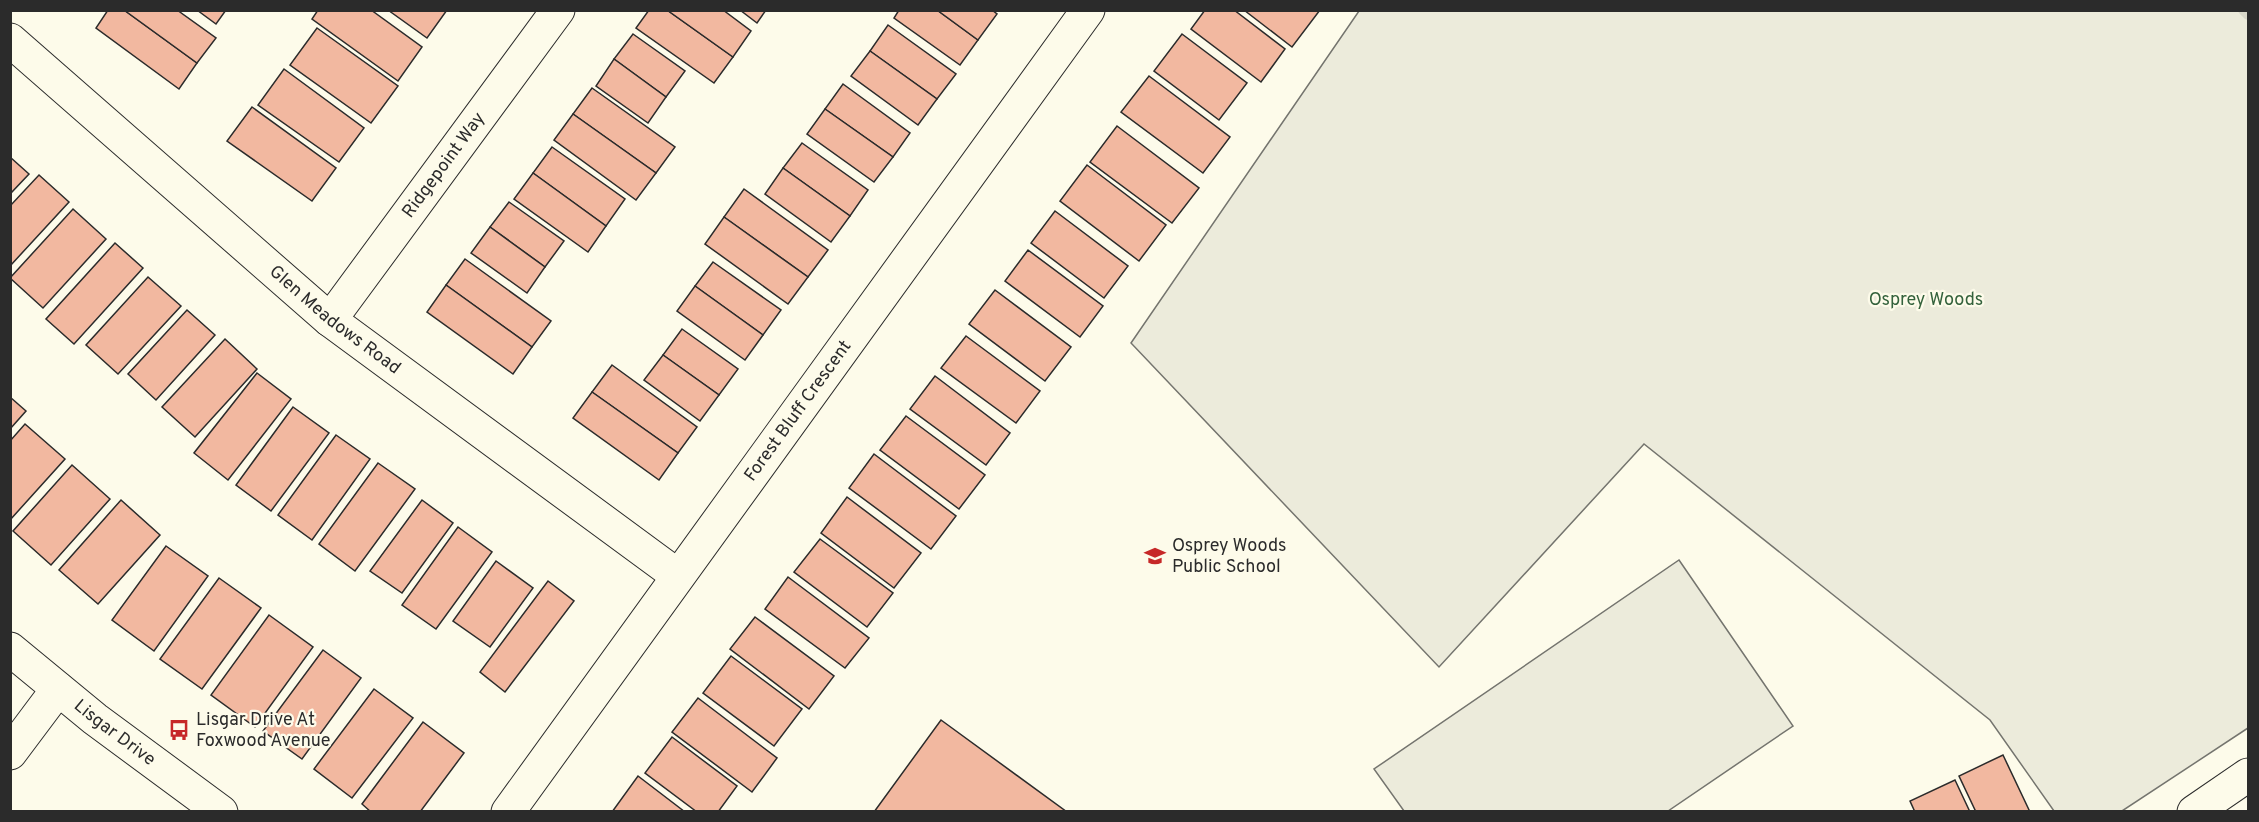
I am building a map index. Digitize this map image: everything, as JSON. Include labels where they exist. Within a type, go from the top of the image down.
[{"type":"street","name":"Ridgepoint Way","points":[[330,320],[558,10]]},
{"type":"street","name":"Forest Bluff Crescent","points":[[508,812],[1088,10]]},
{"type":"street","name":"Glen Meadows Road","points":[[10,40],[330,320],[678,576]]},
{"type":"street","name":"Lisgar Drive","points":[[10,649],[58,689],[222,812]]},
{"type":"street","points":[[10,753],[58,689]]},
{"type":"street","points":[[2194,812],[2248,774]]},
{"type":"green space","name":"Osprey Woods","points":[[1359,11],[2248,11],[2248,728],[2122,811],[2054,811],[1990,720],[1644,444],[1439,667],[1131,343]]},
{"type":"green space","points":[[1679,560],[1793,726],[1668,811],[1404,811],[1374,769]]},
{"type":"building","points":[[108,10],[124,10],[197,63],[179,89],[96,28]]},
{"type":"building","points":[[124,10],[177,10],[216,38],[197,63]]},
{"type":"building","points":[[197,10],[226,10],[216,24]]},
{"type":"building","points":[[318,10],[371,10],[422,47],[398,81],[312,19]]},
{"type":"building","points":[[388,10],[447,10],[427,38]]},
{"type":"building","points":[[649,10],[667,10],[733,57],[714,83],[636,28]]},
{"type":"building","points":[[667,10],[723,10],[751,31],[733,57]]},
{"type":"building","points":[[740,10],[766,10],[757,23]]},
{"type":"building","points":[[899,10],[937,10],[978,40],[960,65],[894,18]]},
{"type":"building","points":[[937,10],[992,10],[997,14],[978,40]]},
{"type":"building","points":[[1205,10],[1234,10],[1285,49],[1261,82],[1191,29]]},
{"type":"building","points":[[1244,10],[1320,10],[1292,47]]},
{"type":"building","points":[[888,25],[956,74],[937,99],[870,51]]},
{"type":"building","points":[[317,28],[398,86],[371,123],[290,65]]},
{"type":"building","points":[[633,34],[685,71],[666,97],[614,59]]},
{"type":"building","points":[[1182,34],[1247,83],[1219,120],[1154,71]]},
{"type":"building","points":[[870,51],[937,99],[918,125],[851,76]]},
{"type":"building","points":[[614,59],[666,97],[648,123],[596,86]]},
{"type":"building","points":[[284,69],[364,128],[339,162],[258,105]]},
{"type":"building","points":[[1149,76],[1230,137],[1203,173],[1121,112]]},
{"type":"building","points":[[843,84],[910,133],[893,157],[825,109]]},
{"type":"building","points":[[592,88],[675,147],[656,173],[573,114]]},
{"type":"building","points":[[252,107],[336,168],[312,201],[227,141]]},
{"type":"building","points":[[825,109],[893,157],[874,182],[807,134]]},
{"type":"building","points":[[573,114],[656,173],[636,200],[554,140]]},
{"type":"building","points":[[1117,126],[1199,188],[1172,223],[1090,162]]},
{"type":"building","points":[[802,143],[868,190],[850,216],[783,168]]},
{"type":"building","points":[[552,147],[625,199],[606,226],[533,173]]},
{"type":"building","points":[[10,157],[29,174],[10,194]]},
{"type":"building","points":[[1087,165],[1166,225],[1139,261],[1060,201]]},
{"type":"building","points":[[783,168],[850,216],[831,242],[765,194]]},
{"type":"building","points":[[533,173],[606,226],[588,252],[514,199]]},
{"type":"building","points":[[39,175],[69,202],[10,266],[10,206]]},
{"type":"building","points":[[744,189],[828,250],[808,277],[724,217]]},
{"type":"building","points":[[509,202],[564,241],[545,267],[490,227]]},
{"type":"building","points":[[73,209],[106,239],[43,308],[10,278]]},
{"type":"building","points":[[1055,211],[1128,266],[1104,298],[1031,243]]},
{"type":"building","points":[[724,217],[808,277],[788,304],[705,244]]},
{"type":"building","points":[[490,227],[545,267],[527,293],[471,253]]},
{"type":"building","points":[[115,243],[143,268],[74,344],[46,319]]},
{"type":"building","points":[[1028,250],[1103,306],[1080,337],[1005,281]]},
{"type":"building","points":[[465,259],[551,321],[532,347],[446,285]]},
{"type":"building","points":[[713,262],[781,310],[763,335],[695,286]]},
{"type":"building","points":[[148,277],[181,306],[118,374],[86,345]]},
{"type":"building","points":[[446,285],[532,347],[513,374],[427,312]]},
{"type":"building","points":[[695,286],[763,335],[745,360],[677,311]]},
{"type":"building","points":[[995,290],[1071,347],[1045,381],[969,324]]},
{"type":"building","points":[[187,310],[215,335],[156,400],[128,374]]},
{"type":"building","points":[[682,329],[738,369],[719,395],[663,355]]},
{"type":"building","points":[[966,336],[1040,391],[1016,423],[941,368]]},
{"type":"building","points":[[225,339],[257,369],[195,437],[162,407]]},
{"type":"building","points":[[663,355],[719,395],[700,421],[644,380]]},
{"type":"building","points":[[612,365],[697,427],[678,453],[592,392]]},
{"type":"building","points":[[257,373],[291,399],[228,480],[194,453]]},
{"type":"building","points":[[935,376],[1010,433],[986,465],[910,409]]},
{"type":"building","points":[[592,392],[678,453],[659,480],[573,418]]},
{"type":"building","points":[[10,397],[26,411],[10,429]]},
{"type":"building","points":[[293,407],[329,433],[271,511],[236,485]]},
{"type":"building","points":[[906,416],[985,475],[959,509],[880,450]]},
{"type":"building","points":[[25,424],[65,459],[10,520],[10,441]]},
{"type":"building","points":[[336,435],[370,459],[312,540],[278,515]]},
{"type":"building","points":[[874,454],[956,516],[931,549],[849,488]]},
{"type":"building","points":[[378,463],[415,489],[355,571],[319,544]]},
{"type":"building","points":[[72,465],[110,499],[51,565],[13,531]]},
{"type":"building","points":[[847,497],[921,553],[894,588],[821,533]]},
{"type":"building","points":[[121,500],[160,535],[98,604],[59,570]]},
{"type":"building","points":[[422,500],[453,523],[402,593],[370,571]]},
{"type":"building","points":[[458,527],[492,552],[436,629],[402,605]]},
{"type":"building","points":[[820,539],[893,593],[867,627],[794,572]]},
{"type":"building","points":[[166,546],[208,576],[154,651],[112,620]]},
{"type":"building","points":[[496,561],[533,588],[490,647],[453,621]]},
{"type":"building","points":[[788,577],[869,638],[845,668],[765,609]]},
{"type":"building","points":[[219,578],[261,608],[202,689],[160,659]]},
{"type":"building","points":[[548,581],[574,601],[505,692],[480,672]]},
{"type":"building","points":[[269,615],[313,647],[255,727],[211,695]]},
{"type":"building","points":[[755,617],[834,676],[809,709],[730,649]]},
{"type":"building","points":[[323,650],[361,678],[302,759],[263,731]]},
{"type":"building","points":[[731,656],[802,709],[774,746],[703,693]]},
{"type":"building","points":[[374,689],[413,718],[352,798],[314,769]]},
{"type":"building","points":[[698,698],[777,758],[752,792],[672,732]]},
{"type":"building","points":[[941,720],[1067,812],[874,812]]},
{"type":"building","points":[[423,722],[464,753],[420,812],[371,812],[362,804]]},
{"type":"building","points":[[672,737],[737,786],[718,812],[697,812],[645,773]]},
{"type":"building","points":[[2003,755],[2030,812],[1976,812],[1959,776]]},
{"type":"building","points":[[638,776],[685,812],[612,812]]},
{"type":"building","points":[[1955,780],[1970,812],[1915,812],[1910,801]]},
{"type":"waterway","points":[[2243,10],[2248,15]]},
{"type":"place","name":"Osprey Woods Public School","points":[[1155,556]]},
{"type":"place","name":"Lisgar Drive At Foxwood Avenue","points":[[179,730]]}]
